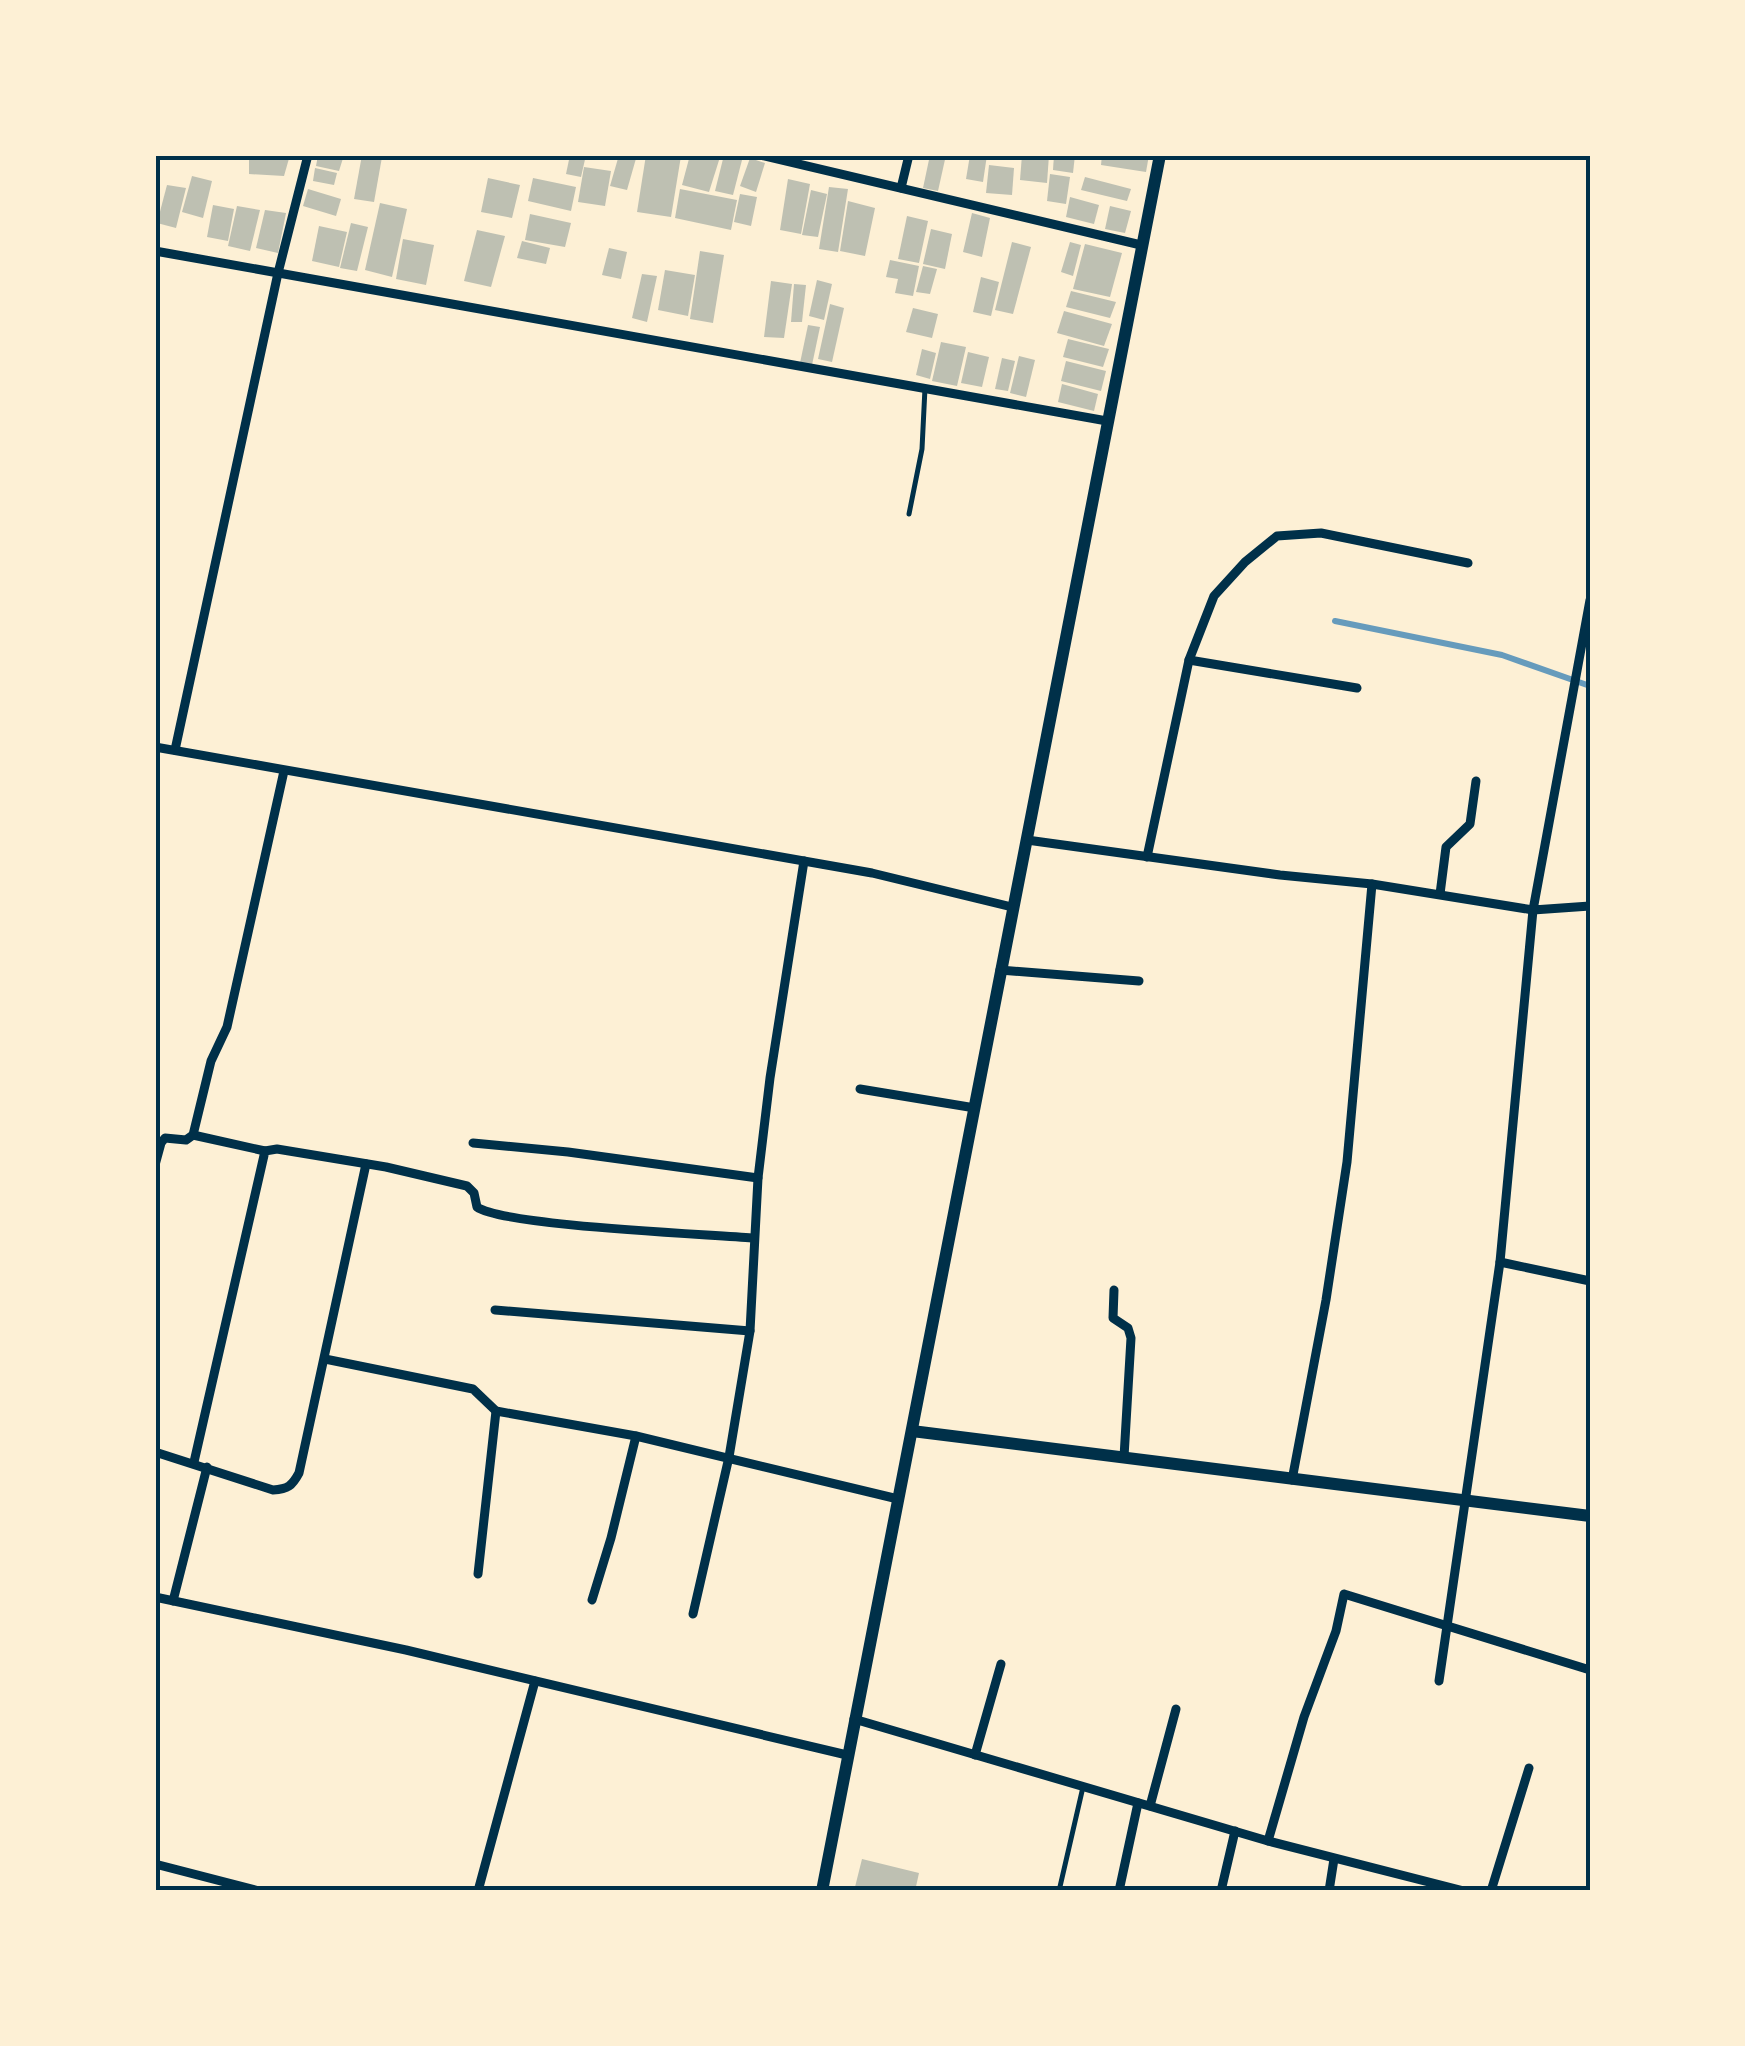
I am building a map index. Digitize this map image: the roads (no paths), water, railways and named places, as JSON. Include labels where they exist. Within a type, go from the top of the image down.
[{"type":"main road","points":[[822,1891],[1160,155]]},
{"type":"main road","points":[[912,1431],[1590,1516]]},
{"type":"street","points":[[175,750],[278,273],[308,155]]},
{"type":"street","points":[[760,155],[1142,245]]},
{"type":"street","points":[[901,188],[909,155]]},
{"type":"street","points":[[155,251],[1107,420]]},
{"type":"street","points":[[1147,857],[1189,660],[1214,596],[1245,562],[1277,536],[1321,532],[1468,562]]},
{"type":"street","points":[[1440,1681],[1500,1262],[1532,910],[1590,600]]},
{"type":"street","points":[[1189,660],[1357,688]]},
{"type":"street","points":[[155,747],[872,873],[1012,907]]},
{"type":"street","points":[[155,1165],[160,1142],[165,1138],[186,1140],[193,1134],[211,1061],[230,1013],[284,771]]},
{"type":"street","points":[[1440,894],[1446,847],[1470,824],[1476,780]]},
{"type":"street","points":[[1027,840],[1372,884],[1532,910],[1590,906]]},
{"type":"street","points":[[692,1614],[728,1457],[750,1331],[758,1178],[804,861]]},
{"type":"street","points":[[1292,1480],[1347,1162],[1372,884]]},
{"type":"street","points":[[1000,970],[1139,980]]},
{"type":"street","points":[[860,1089],[975,1108]]},
{"type":"street","points":[[193,1134],[265,1151],[277,1149],[366,1164],[466,1186],[474,1193],[477,1207],[485,1212],[752,1238]]},
{"type":"street","points":[[474,1143],[758,1178]]},
{"type":"street","points":[[194,1462],[265,1151]]},
{"type":"street","points":[[155,1452],[274,1490],[293,1484],[299,1473],[366,1164]]},
{"type":"street","points":[[1500,1262],[1590,1281]]},
{"type":"street","points":[[1114,1290],[1113,1318],[1128,1328],[1131,1338],[1124,1457]]},
{"type":"street","points":[[494,1310],[750,1331]]},
{"type":"street","points":[[325,1359],[473,1389],[496,1410],[636,1436],[898,1499]]},
{"type":"street","points":[[478,1574],[496,1410]]},
{"type":"street","points":[[592,1600],[636,1436]]},
{"type":"street","points":[[173,1601],[207,1467]]},
{"type":"street","points":[[1268,1841],[1304,1717],[1336,1631],[1344,1594],[1590,1670]]},
{"type":"street","points":[[155,1597],[406,1650],[847,1755]]},
{"type":"street","points":[[974,1755],[1001,1664]]},
{"type":"street","points":[[478,1891],[535,1680]]},
{"type":"street","points":[[1150,1806],[1176,1709]]},
{"type":"street","points":[[854,1718],[1268,1841],[1464,1891]]},
{"type":"street","points":[[1491,1891],[1529,1768]]},
{"type":"street","points":[[1119,1891],[1138,1803]]},
{"type":"street","points":[[1220,1891],[1235,1831]]},
{"type":"street","points":[[1329,1891],[1334,1858]]},
{"type":"street","points":[[155,1864],[259,1891]]},
{"type":"lane","points":[[909,514],[922,449],[925,388]]},
{"type":"lane","points":[[1060,1891],[1083,1787]]},
{"type":"waterway","points":[[1335,621],[1502,655],[1590,686]]}]
